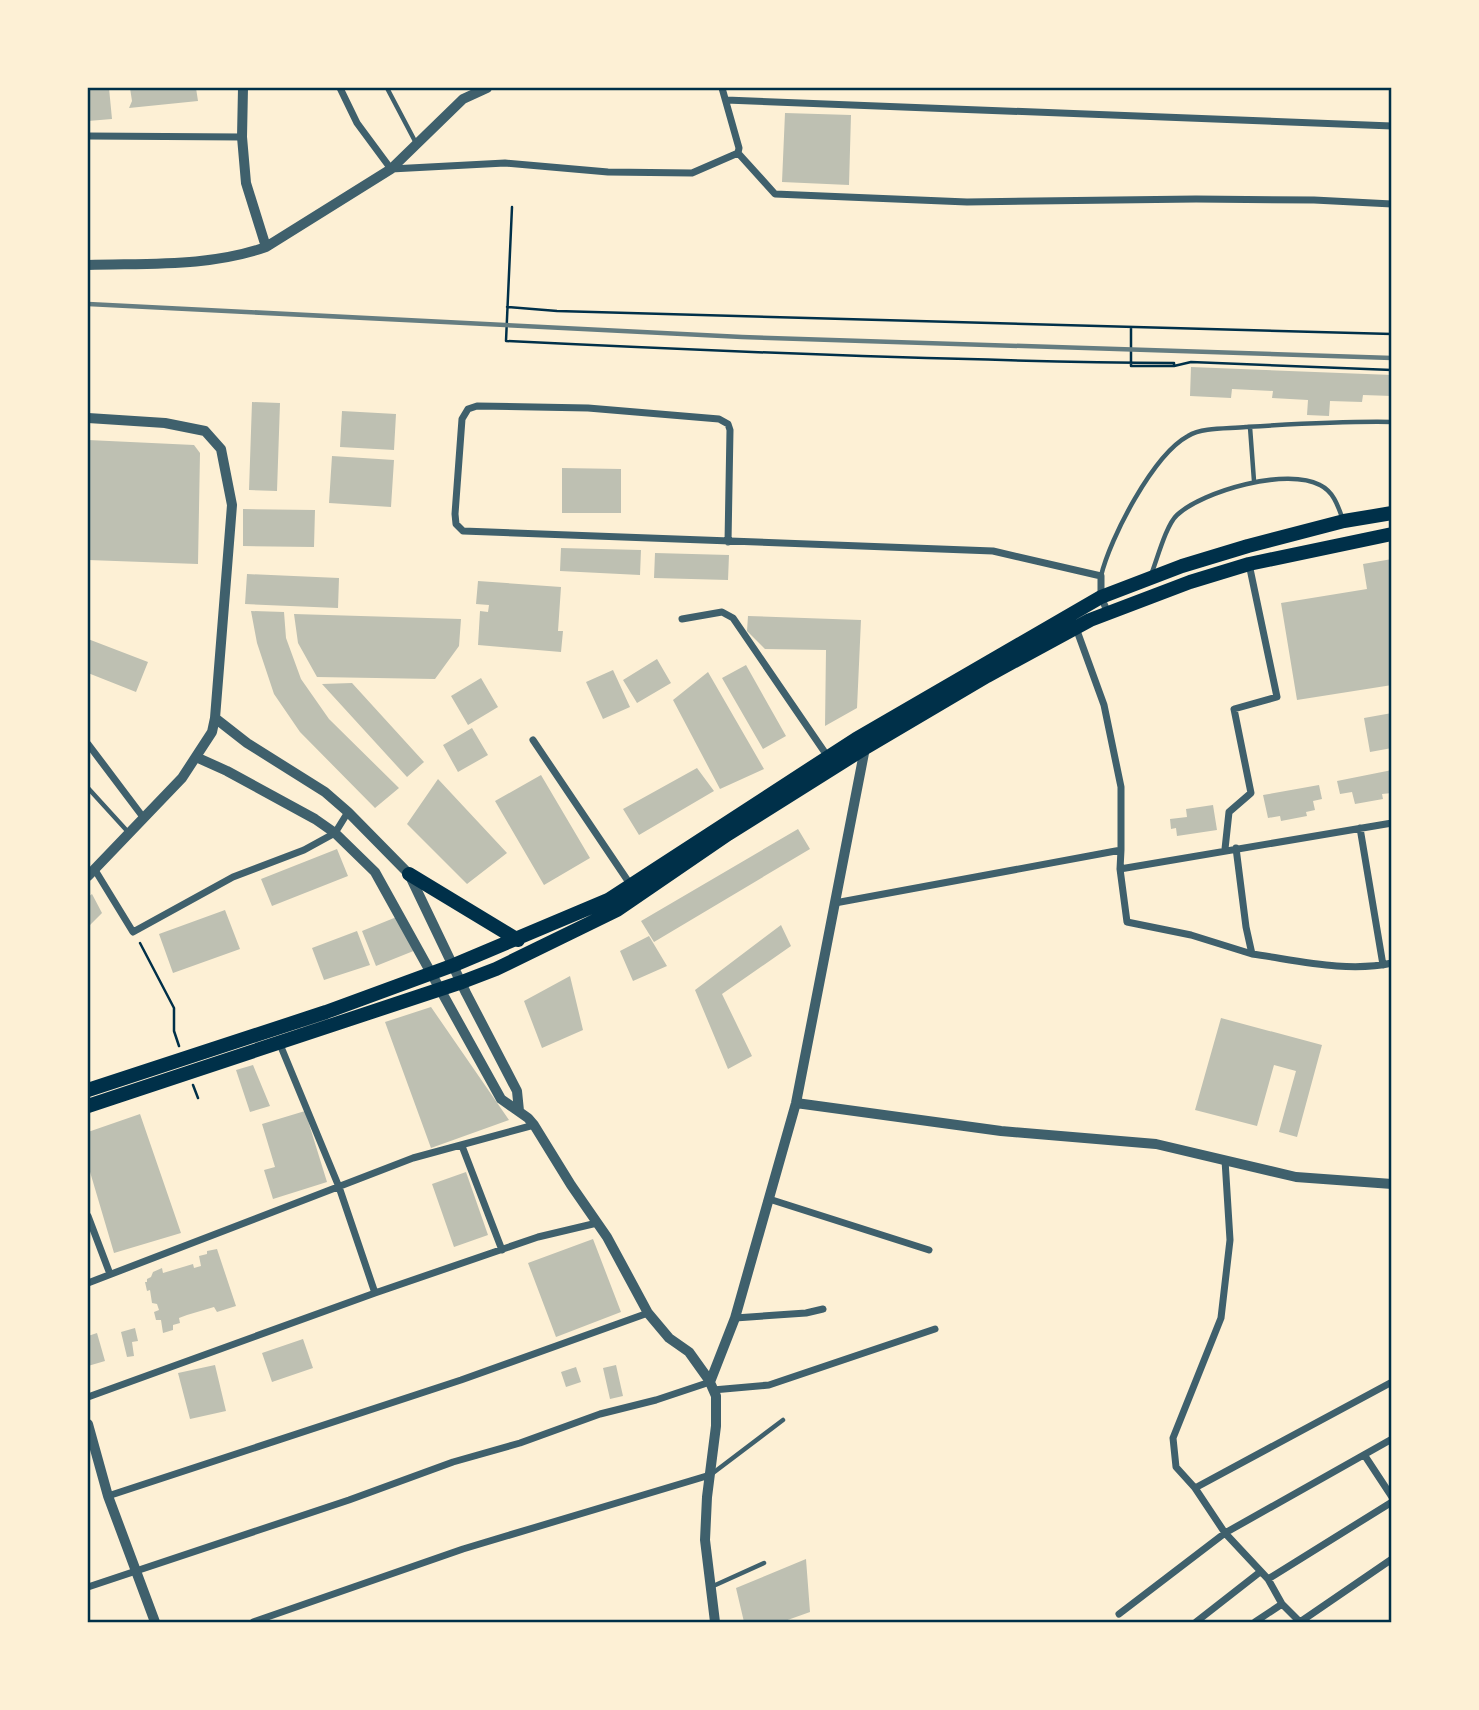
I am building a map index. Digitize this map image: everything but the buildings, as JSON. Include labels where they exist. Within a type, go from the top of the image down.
[{"type":"highway","points":[[88,1090],[326,1012],[518,940],[608,900],[829,757],[1101,597],[1248,546],[1391,513]]},
{"type":"highway","points":[[88,1106],[496,969],[617,910],[728,834],[865,748],[987,676],[1108,613],[1249,564],[1391,534]]},
{"type":"highway","points":[[409,874],[518,940]]},
{"type":"street","points":[[243,88],[246,183],[266,247]]},
{"type":"street","points":[[340,88],[357,123],[391,169]]},
{"type":"street","points":[[88,265],[213,261],[266,247],[391,169],[463,99],[487,88]]},
{"type":"street","points":[[722,88],[739,148],[738,153],[775,194],[967,202],[1196,199],[1391,204]]},
{"type":"street","points":[[726,100],[1391,126]]},
{"type":"street","points":[[88,136],[243,137]]},
{"type":"street","points":[[391,169],[505,163],[601,172],[692,173],[738,153]]},
{"type":"street","points":[[728,542],[730,430],[728,424],[719,419],[588,408],[477,406],[468,409],[462,419],[455,514],[456,524],[463,531],[728,542],[993,551],[1101,576],[1101,597],[1108,613]]},
{"type":"street","points":[[88,418],[165,423],[205,431],[221,449],[232,505],[212,732],[177,784],[91,873],[133,932],[233,877],[304,849],[335,833],[348,812]]},
{"type":"street","points":[[1225,849],[1229,812],[1251,793],[1234,709],[1277,698],[1249,564]]},
{"type":"street","points":[[682,620],[722,612],[733,618],[829,757]]},
{"type":"street","points":[[1076,628],[1107,719],[1121,787],[1120,869],[1127,922],[1191,935],[1252,954],[1326,964],[1391,963]]},
{"type":"street","points":[[215,718],[247,743],[325,792],[409,874],[517,1091],[519,1111]]},
{"type":"street","points":[[533,740],[630,884]]},
{"type":"street","points":[[88,744],[143,817]]},
{"type":"street","points":[[712,1386],[735,1318],[796,1103],[865,748]]},
{"type":"street","points":[[196,757],[238,777],[335,833],[376,872],[501,1098],[534,1125],[607,1237],[648,1313],[669,1338],[689,1352],[712,1386],[716,1396],[716,1426],[705,1548],[715,1622]]},
{"type":"street","points":[[1120,869],[1225,849],[1391,823]]},
{"type":"street","points":[[1360,828],[1383,965]]},
{"type":"street","points":[[1236,848],[1252,954]]},
{"type":"street","points":[[835,903],[1121,850]]},
{"type":"street","points":[[279,1042],[339,1187],[375,1293]]},
{"type":"street","points":[[796,1103],[1000,1131],[1156,1144],[1296,1177],[1391,1184]]},
{"type":"street","points":[[88,1283],[413,1158],[534,1125]]},
{"type":"street","points":[[462,1146],[502,1250]]},
{"type":"street","points":[[1225,1160],[1230,1240],[1221,1318],[1172,1438],[1176,1467],[1195,1488],[1225,1533],[1268,1579],[1282,1604],[1300,1622],[1391,1559]]},
{"type":"street","points":[[769,1199],[929,1250]]},
{"type":"street","points":[[88,1216],[110,1274]]},
{"type":"street","points":[[88,1397],[538,1237],[597,1223]]},
{"type":"street","points":[[735,1318],[806,1313],[823,1309]]},
{"type":"street","points":[[108,1496],[461,1380],[648,1313]]},
{"type":"street","points":[[88,1587],[600,1414],[712,1386],[769,1385],[935,1329]]},
{"type":"street","points":[[1195,1488],[1391,1382]]},
{"type":"street","points":[[88,1424],[108,1496],[155,1622]]},
{"type":"street","points":[[1119,1614],[1225,1533],[1391,1439]]},
{"type":"street","points":[[1268,1579],[1391,1500],[1365,1456]]},
{"type":"street","points":[[253,1622],[463,1549],[710,1475]]},
{"type":"street","points":[[1196,1622],[1260,1572]]},
{"type":"street","points":[[1255,1622],[1282,1604]]},
{"type":"lane","points":[[387,88],[417,144]]},
{"type":"lane","points":[[1101,576],[1105,559],[1136,498],[1168,451],[1190,435],[1250,427],[1334,421],[1391,422]]},
{"type":"lane","points":[[1250,427],[1254,481]]},
{"type":"lane","points":[[1151,596],[1150,578],[1174,517],[1191,504],[1254,481],[1290,478],[1320,484],[1335,498],[1344,522]]},
{"type":"lane","points":[[88,788],[128,833]]},
{"type":"lane","points":[[710,1475],[783,1420]]},
{"type":"lane","points":[[710,1587],[764,1563]]},
{"type":"path","points":[[512,208],[506,341],[740,353],[1174,363],[1174,366]]},
{"type":"path","points":[[507,307],[556,311],[1391,334]]},
{"type":"path","points":[[1131,328],[1131,366],[1174,366],[1191,362],[1391,370]]},
{"type":"path","points":[[133,932],[174,1008],[174,1031]]},
{"type":"path","points":[[192,1083],[198,1098]]},
{"type":"railway","points":[[88,304],[742,337],[1392,358]]}]
